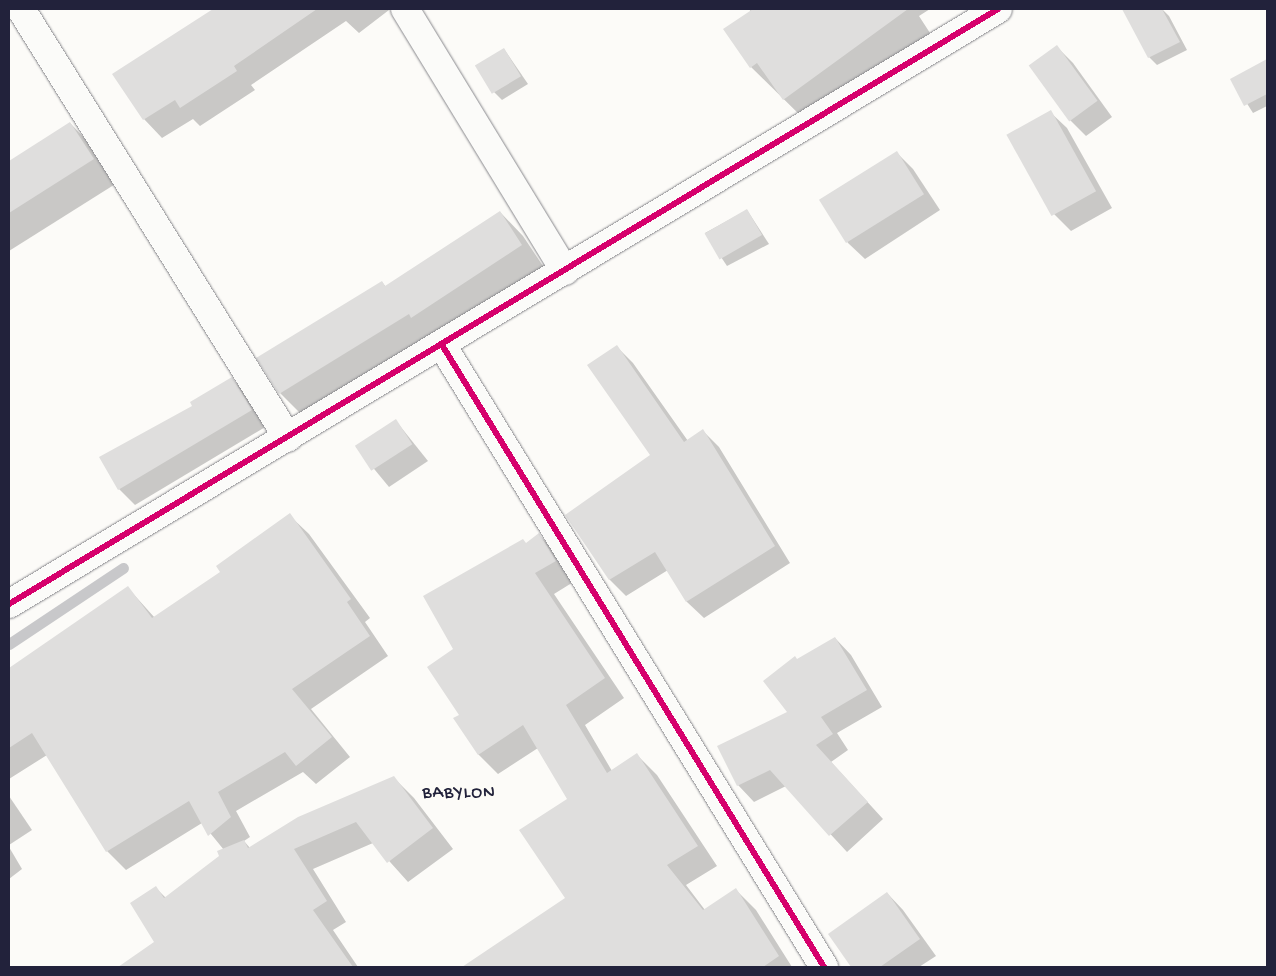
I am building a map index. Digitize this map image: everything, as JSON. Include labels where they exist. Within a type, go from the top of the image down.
[{"type":"street","points":[[21,9],[288,438]]},
{"type":"street","points":[[405,9],[565,271]]},
{"type":"street","points":[[9,604],[442,346],[998,9]]},
{"type":"street","points":[[442,346],[824,967]]},
{"type":"building","points":[[213,9],[317,9],[234,66],[237,71],[180,108],[175,100],[143,120],[112,74]]},
{"type":"building","points":[[753,9],[908,9],[783,100],[757,63],[750,68],[723,29]]},
{"type":"building","points":[[1122,9],[1162,9],[1180,42],[1148,58]]},
{"type":"building","points":[[1057,45],[1098,101],[1069,121],[1029,66]]},
{"type":"building","points":[[504,48],[521,76],[492,94],[475,66]]},
{"type":"building","points":[[1267,59],[1267,94],[1244,106],[1230,79]]},
{"type":"building","points":[[1051,110],[1096,191],[1051,216],[1006,135]]},
{"type":"building","points":[[70,122],[94,159],[9,213],[9,161]]},
{"type":"building","points":[[897,151],[924,194],[846,243],[819,200]]},
{"type":"building","points":[[747,209],[762,235],[720,259],[705,234]]},
{"type":"building","points":[[500,211],[522,245],[411,318],[409,314],[279,394],[256,358],[382,281],[385,286]]},
{"type":"building","points":[[617,345],[684,442],[703,429],[775,546],[686,602],[655,552],[609,580],[565,515],[650,455],[587,365]]},
{"type":"building","points":[[232,377],[252,410],[118,490],[99,457],[192,406],[190,402]]},
{"type":"building","points":[[396,419],[412,444],[371,471],[355,446]]},
{"type":"building","points":[[290,513],[351,599],[347,602],[370,636],[292,689],[332,737],[296,766],[285,752],[218,792],[231,817],[208,836],[189,801],[106,852],[32,733],[9,748],[9,668],[128,586],[152,618],[220,572],[216,566]]},
{"type":"building","points":[[539,533],[556,561],[535,573],[605,678],[566,705],[607,773],[637,753],[698,846],[667,865],[703,910],[736,888],[779,956],[763,967],[462,967],[565,898],[519,830],[567,799],[523,725],[478,755],[453,718],[459,715],[427,667],[453,649],[423,596],[523,539],[526,543]]},
{"type":"building","points":[[835,637],[867,690],[821,717],[833,734],[816,745],[868,802],[829,836],[770,770],[737,786],[717,746],[787,712],[763,681],[795,656],[797,659]]},
{"type":"building","points":[[394,776],[433,828],[387,863],[356,822],[294,849],[327,901],[313,910],[353,967],[118,967],[154,942],[130,903],[156,886],[164,898],[219,856],[217,851],[244,840],[248,848],[298,817]]},
{"type":"building","points":[[887,892],[920,939],[880,967],[851,967],[828,934]]},
{"type":"waterway","points":[[9,644],[123,568]]},
{"type":"cycle path","points":[[9,604],[998,9]]},
{"type":"cycle path","points":[[442,345],[824,967]]},
{"type":"district","name":"BABYLON","points":[[459,794]]}]
